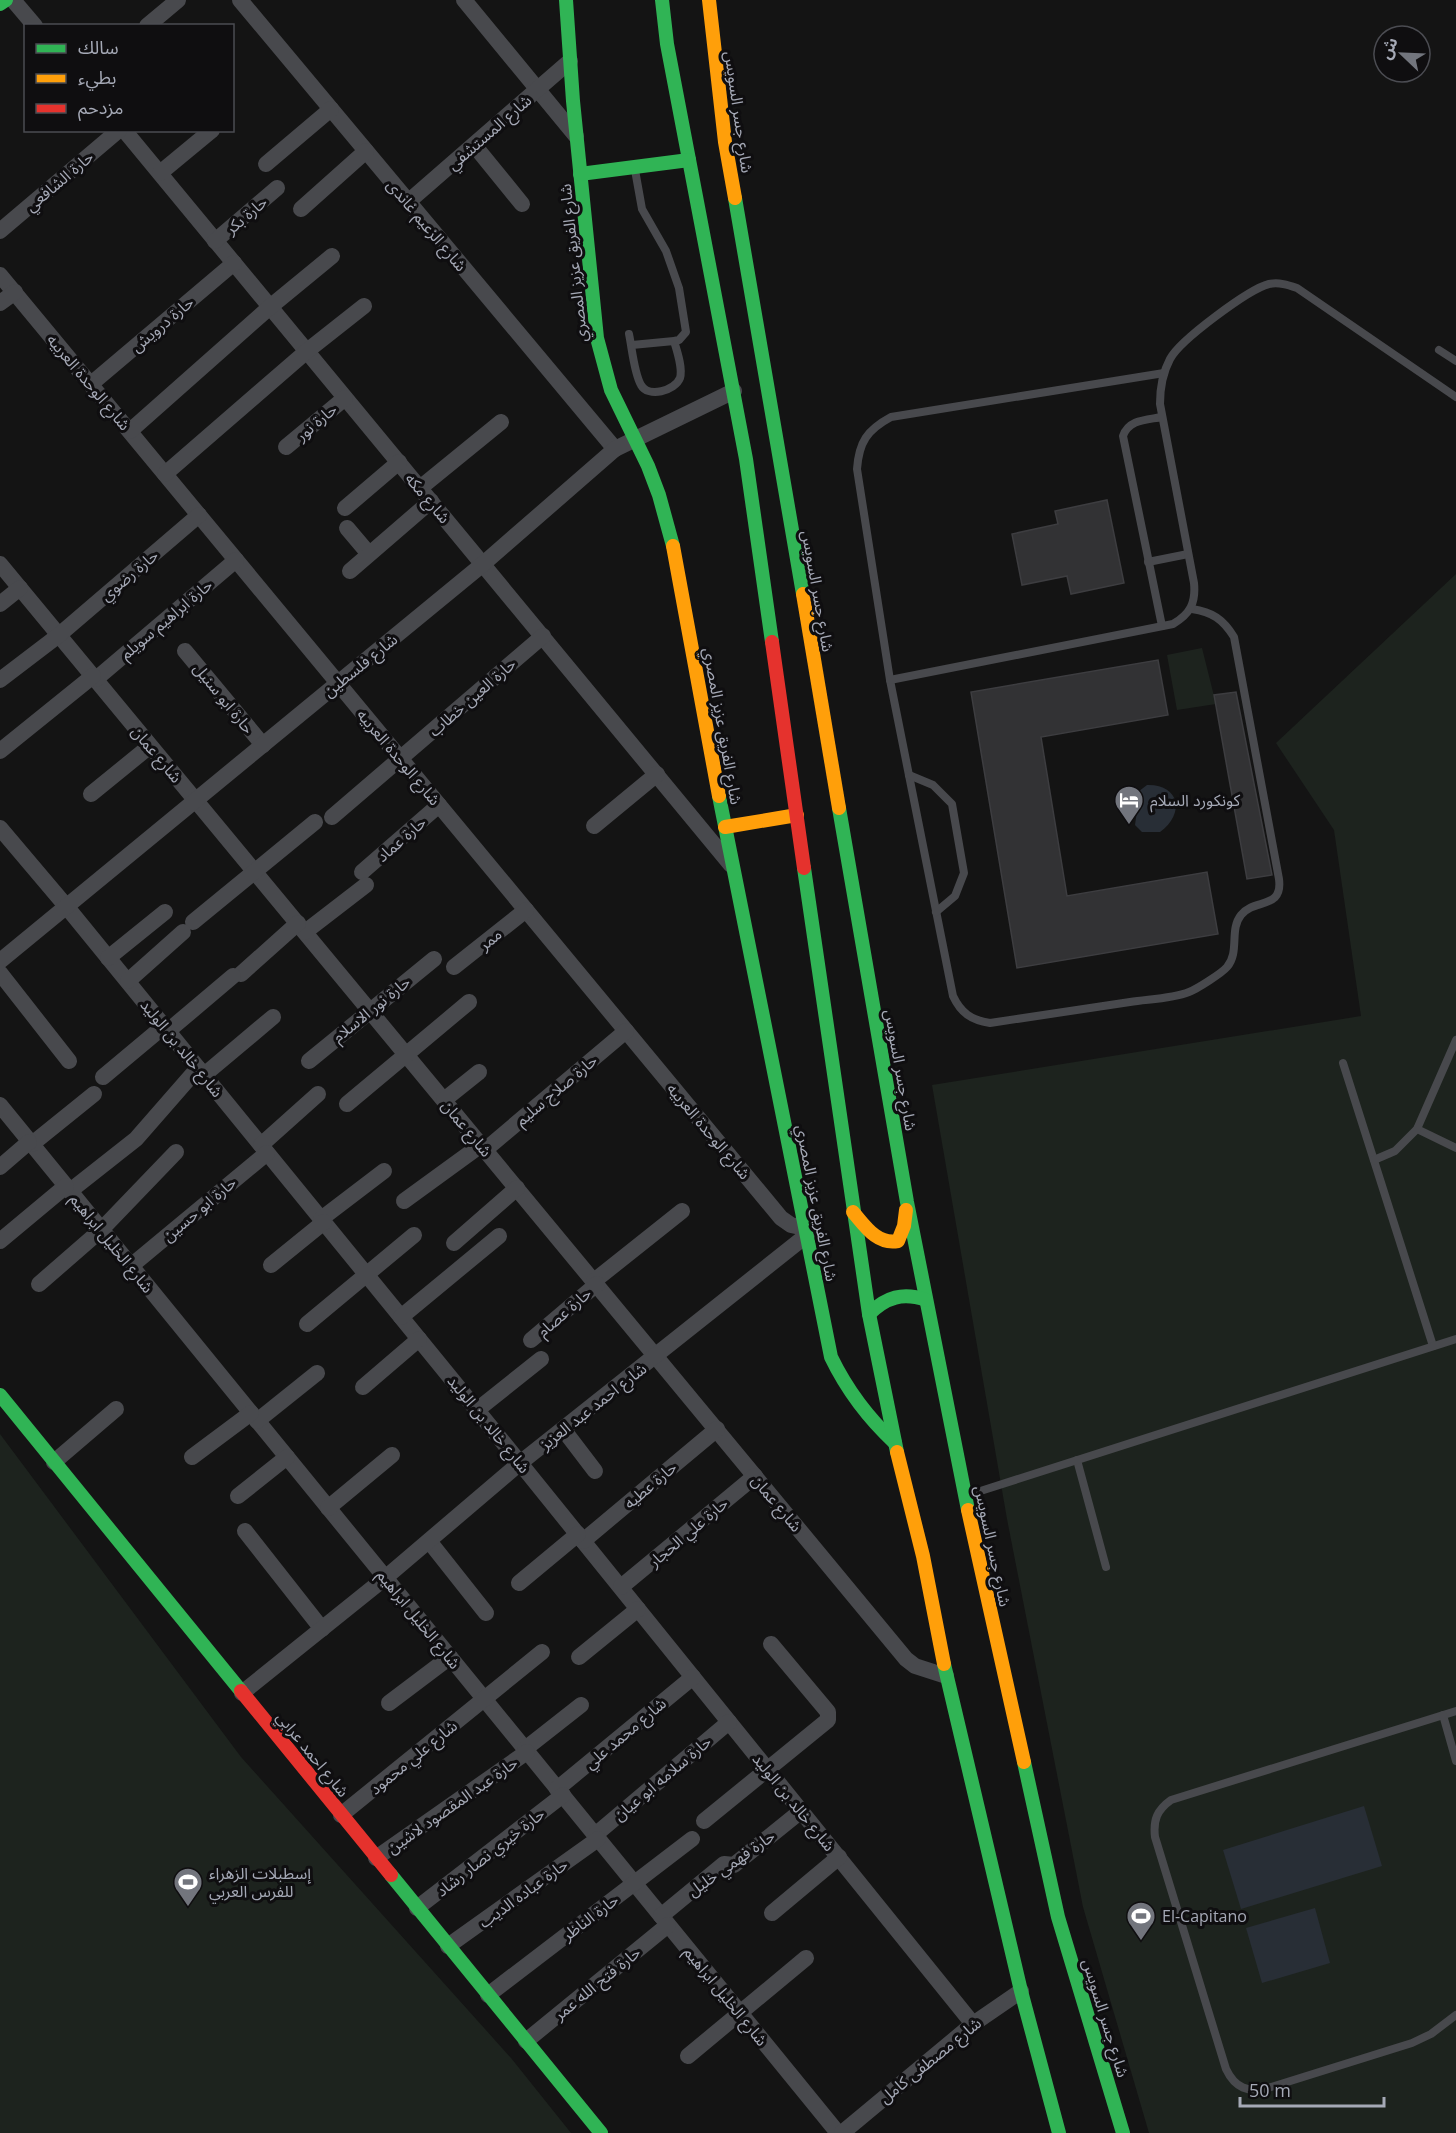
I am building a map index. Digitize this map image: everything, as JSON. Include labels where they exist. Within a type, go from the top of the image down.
[{"type":"main road","points":[[0,4],[6,0]]},
{"type":"main road","name":"شارع الفريق عزيز المصري","points":[[567,0],[580,174],[597,338],[612,390],[635,438],[658,495],[675,555],[725,827],[831,1357],[854,1399],[895,1443]]},
{"type":"main road","points":[[662,0],[667,44],[746,459],[869,1314],[895,1443],[923,1556],[946,1676],[1021,1991],[1059,2133]]},
{"type":"main road","name":"شارع جسر السويس","points":[[709,0],[724,141],[907,1202],[926,1300],[965,1496],[1058,1917],[1124,2133]]},
{"type":"main road","points":[[580,174],[689,160]]},
{"type":"main road","points":[[725,827],[797,815]]},
{"type":"main road","points":[[853,1212],[877,1237],[892,1243],[898,1241],[903,1230],[907,1202]]},
{"type":"main road","points":[[869,1314],[885,1300],[895,1296],[916,1296],[926,1300]]},
{"type":"main road","name":"شارع احمد عرابي","points":[[0,1395],[601,2133]]},
{"type":"street","points":[[14,0],[33,24]]},
{"type":"street","points":[[149,24],[178,0]]},
{"type":"street","name":"شارع الزعيم غاندى","points":[[240,0],[615,449]]},
{"type":"street","points":[[464,0],[577,136]]},
{"type":"street","name":"شارع المستشفي","points":[[408,202],[570,61]]},
{"type":"street","points":[[266,164],[331,109]]},
{"type":"street","name":"حارة الشافعي","points":[[0,231],[116,132]]},
{"type":"street","name":"شارع مكه","points":[[126,132],[733,867]]},
{"type":"street","points":[[160,173],[210,132]]},
{"type":"street","points":[[474,145],[522,204]]},
{"type":"street","points":[[301,209],[366,151]]},
{"type":"street","name":"حارة بكر","points":[[215,241],[277,188]]},
{"type":"street","points":[[130,432],[270,307],[332,256]]},
{"type":"street","name":"حارة درويش","points":[[91,384],[234,263]]},
{"type":"street","name":"شارع الوحدة العربيه","points":[[0,275],[781,1218],[806,1232]]},
{"type":"street","points":[[0,303],[15,292]]},
{"type":"street","points":[[165,474],[306,351],[364,306]]},
{"type":"street","name":"شارع فلسطين","points":[[0,961],[483,564],[615,449],[734,391]]},
{"type":"street","name":"حارة نور","points":[[286,447],[345,398]]},
{"type":"street","points":[[420,488],[501,422]]},
{"type":"street","points":[[345,508],[399,462]]},
{"type":"street","points":[[350,571],[431,501]]},
{"type":"street","name":"حارة رضوي","points":[[0,680],[59,635],[199,515]]},
{"type":"street","points":[[347,528],[369,554]]},
{"type":"street","name":"حارة ابراهيم سويلم","points":[[0,751],[94,678],[236,560]]},
{"type":"street","name":"شارع عمان","points":[[0,564],[906,1659],[915,1666],[946,1676]]},
{"type":"street","points":[[0,604],[20,588]]},
{"type":"street","name":"حارة العين خطاب","points":[[332,817],[543,636]]},
{"type":"street","name":"حارة ابو سنيل","points":[[185,651],[262,745]]},
{"type":"street","points":[[91,794],[150,746]]},
{"type":"street","points":[[594,826],[657,774]]},
{"type":"street","name":"حارة عماد","points":[[104,1077],[364,879],[440,805]]},
{"type":"street","points":[[128,981],[188,927],[315,822]]},
{"type":"street","name":"شارع خالد بن الوليد","points":[[2,834],[128,981],[973,2024]]},
{"type":"street","name":"ممر","points":[[454,967],[526,910]]},
{"type":"street","points":[[108,958],[165,912]]},
{"type":"street","name":"حارة نور الاسلام","points":[[309,1061],[434,959]]},
{"type":"street","points":[[0,973],[69,1061]]},
{"type":"street","points":[[347,1104],[469,1002]]},
{"type":"street","points":[[0,1242],[68,1188],[136,1139],[201,1071],[273,1017]]},
{"type":"street","name":"حارة صلاح سليم","points":[[404,1201],[483,1148],[626,1031]]},
{"type":"street","points":[[444,1100],[479,1072]]},
{"type":"street","points":[[0,1167],[94,1094]]},
{"type":"street","name":"حارة ابو حسين","points":[[131,1266],[264,1149],[318,1094]]},
{"type":"street","name":"شارع الخليل ابراهيم","points":[[0,1105],[840,2133]]},
{"type":"street","points":[[39,1284],[101,1230],[176,1152]]},
{"type":"street","points":[[271,1265],[384,1171]]},
{"type":"street","points":[[454,1243],[517,1188]]},
{"type":"street","name":"حارة عصام","points":[[531,1340],[682,1211]]},
{"type":"street","name":"شارع احمد عبد العزيز","points":[[242,1693],[385,1578],[520,1463],[656,1356],[806,1232]]},
{"type":"street","points":[[307,1324],[414,1234]]},
{"type":"street","points":[[401,1317],[499,1236]]},
{"type":"street","points":[[363,1387],[419,1339]]},
{"type":"street","points":[[477,1410],[541,1359]]},
{"type":"street","points":[[192,1457],[317,1372]]},
{"type":"street","points":[[54,1462],[116,1408]]},
{"type":"street","points":[[563,1429],[595,1471]]},
{"type":"street","name":"حارة عطيه","points":[[519,1583],[717,1429]]},
{"type":"street","points":[[328,1508],[392,1455]]},
{"type":"street","points":[[238,1496],[287,1457]]},
{"type":"street","name":"حارة علي الحجار","points":[[621,1587],[755,1476]]},
{"type":"street","points":[[245,1531],[322,1629]]},
{"type":"street","points":[[429,1541],[486,1613]]},
{"type":"street","points":[[579,1657],[638,1609]]},
{"type":"street","points":[[704,1821],[828,1720],[829,1716],[771,1644]]},
{"type":"street","name":"شارع علي محمود","points":[[341,1815],[542,1652]]},
{"type":"street","points":[[389,1703],[450,1657]]},
{"type":"street","name":"شارع محمد علي","points":[[560,1792],[693,1677]]},
{"type":"street","name":"حارة عبد المقصود لاشين","points":[[376,1858],[526,1750],[581,1705]]},
{"type":"street","name":"حارة سلامه ابو عيان","points":[[597,1837],[729,1722]]},
{"type":"street","name":"حارة خيري نصار رشاد","points":[[417,1908],[560,1792]]},
{"type":"street","name":"حارة فهمي خليل","points":[[665,1920],[724,1864],[734,1864],[801,1811]]},
{"type":"street","name":"حارة عباده الديب","points":[[448,1946],[597,1837]]},
{"type":"street","name":"حارة الناظر","points":[[488,1995],[692,1839]]},
{"type":"street","points":[[772,1912],[839,1857]]},
{"type":"street","name":"حارة فتح الله عمر","points":[[526,2041],[665,1920]]},
{"type":"street","points":[[688,2056],[806,1958]]},
{"type":"street","name":"شارع مصطفى كامل","points":[[840,2133],[973,2024],[1021,1991]]},
{"type":"lane","points":[[632,345],[675,341],[686,332],[680,288],[666,251],[642,209],[634,167]]},
{"type":"lane","points":[[890,680],[1173,624],[1184,618],[1192,609],[1196,596],[1160,404],[1164,373],[1170,358],[1192,334],[1258,288],[1271,284],[1284,284],[1297,288],[1456,397]]},
{"type":"lane","points":[[629,334],[641,386],[648,391],[657,392],[673,387],[680,376],[675,341]]},
{"type":"lane","points":[[1439,350],[1456,361]]},
{"type":"lane","points":[[1164,373],[891,417],[877,425],[865,437],[858,452],[857,469],[890,680],[953,996],[958,1007],[967,1016],[990,1023],[1191,991],[1227,968],[1234,951],[1236,925],[1245,910],[1274,900],[1280,886],[1234,637],[1217,616],[1192,609]]},
{"type":"lane","points":[[1162,417],[1136,422],[1126,430],[1124,436],[1162,626]]},
{"type":"lane","points":[[1148,562],[1188,554]]},
{"type":"lane","points":[[909,776],[933,785],[952,804],[964,873],[955,896],[936,912]]},
{"type":"lane","points":[[1374,1160],[1395,1151],[1417,1129],[1456,1040]]},
{"type":"lane","points":[[1343,1063],[1433,1346]]},
{"type":"lane","points":[[1417,1129],[1456,1148]]},
{"type":"lane","points":[[965,1496],[1456,1339]]},
{"type":"lane","points":[[1077,1460],[1106,1567]]},
{"type":"lane","points":[[1456,1711],[1171,1800],[1162,1806],[1156,1815],[1154,1826],[1155,1837],[1226,2069],[1232,2081],[1242,2089],[1255,2091],[1268,2088],[1412,2043],[1431,2034],[1456,2015]]},
{"type":"lane","points":[[1443,1715],[1456,1761]]},
{"type":"shaded area","points":[[1456,574],[1456,2133],[1149,2133],[1083,1907],[1007,1519],[932,1085],[1361,1016],[1334,830],[1276,743]]},
{"type":"shaded area","points":[[1202,648],[1216,704],[1177,710],[1167,655]]},
{"type":"shaded area","points":[[1147,785],[1166,789],[1175,801],[1176,809],[1173,816],[1160,832],[1142,832],[1135,825],[1137,811],[1130,798]]},
{"type":"shaded area","name":"إسطبلات الزهراء للفرس العربي","points":[[0,1434],[241,1757],[511,2058],[571,2133],[0,2133]]},
{"type":"shaded area","points":[[1364,1806],[1382,1866],[1241,1909],[1223,1850]]},
{"type":"shaded area","points":[[1315,1908],[1330,1963],[1262,1983],[1246,1928]]},
{"type":"building","points":[[1107,500],[1124,583],[1071,594],[1067,576],[1022,585],[1012,534],[1058,524],[1055,511]]},
{"type":"building","points":[[1158,660],[1168,715],[1041,737],[1067,896],[1207,872],[1218,934],[1017,968],[971,692]]},
{"type":"building","points":[[1236,692],[1272,875],[1247,879],[1214,695]]},
{"type":"traffic: fast","points":[[0,4],[6,0]]},
{"type":"traffic: fast","points":[[566,0],[573,101],[597,338],[611,390],[648,466],[659,495],[673,546]]},
{"type":"traffic: fast","points":[[662,0],[667,44],[746,459],[772,642]]},
{"type":"traffic: fast","points":[[580,174],[689,160]]},
{"type":"traffic: fast","points":[[735,198],[803,594]]},
{"type":"traffic: fast","points":[[719,796],[831,1357],[859,1403],[895,1443]]},
{"type":"traffic: fast","points":[[839,808],[907,1202],[968,1510]]},
{"type":"traffic: fast","points":[[804,868],[869,1314],[897,1452]]},
{"type":"traffic: fast","points":[[869,1314],[888,1300],[902,1296],[926,1300]]},
{"type":"traffic: fast","points":[[0,1395],[241,1691]]},
{"type":"traffic: fast","points":[[944,1664],[1021,1991],[1059,2133]]},
{"type":"traffic: fast","points":[[1024,1762],[1058,1917],[1123,2133]]},
{"type":"traffic: fast","points":[[391,1875],[601,2133]]},
{"type":"traffic: slow","points":[[709,0],[725,142],[735,198]]},
{"type":"traffic: slow","points":[[673,546],[719,796]]},
{"type":"traffic: slow","points":[[803,594],[839,808]]},
{"type":"traffic: slow","points":[[725,827],[797,815]]},
{"type":"traffic: slow","points":[[853,1212],[878,1237],[898,1241],[904,1226],[906,1210]]},
{"type":"traffic: slow","points":[[897,1452],[923,1556],[944,1664]]},
{"type":"traffic: slow","points":[[968,1510],[1024,1762]]},
{"type":"traffic: jam","points":[[772,642],[804,868]]},
{"type":"traffic: jam","points":[[241,1691],[391,1875]]},
{"type":"place","name":"كونكورد السلام","points":[[1129,826]]},
{"type":"place","name":"إسطبلات الزهراء للفرس العربي","points":[[188,1908]]},
{"type":"place","name":"El-Capitano","points":[[1141,1942]]}]
